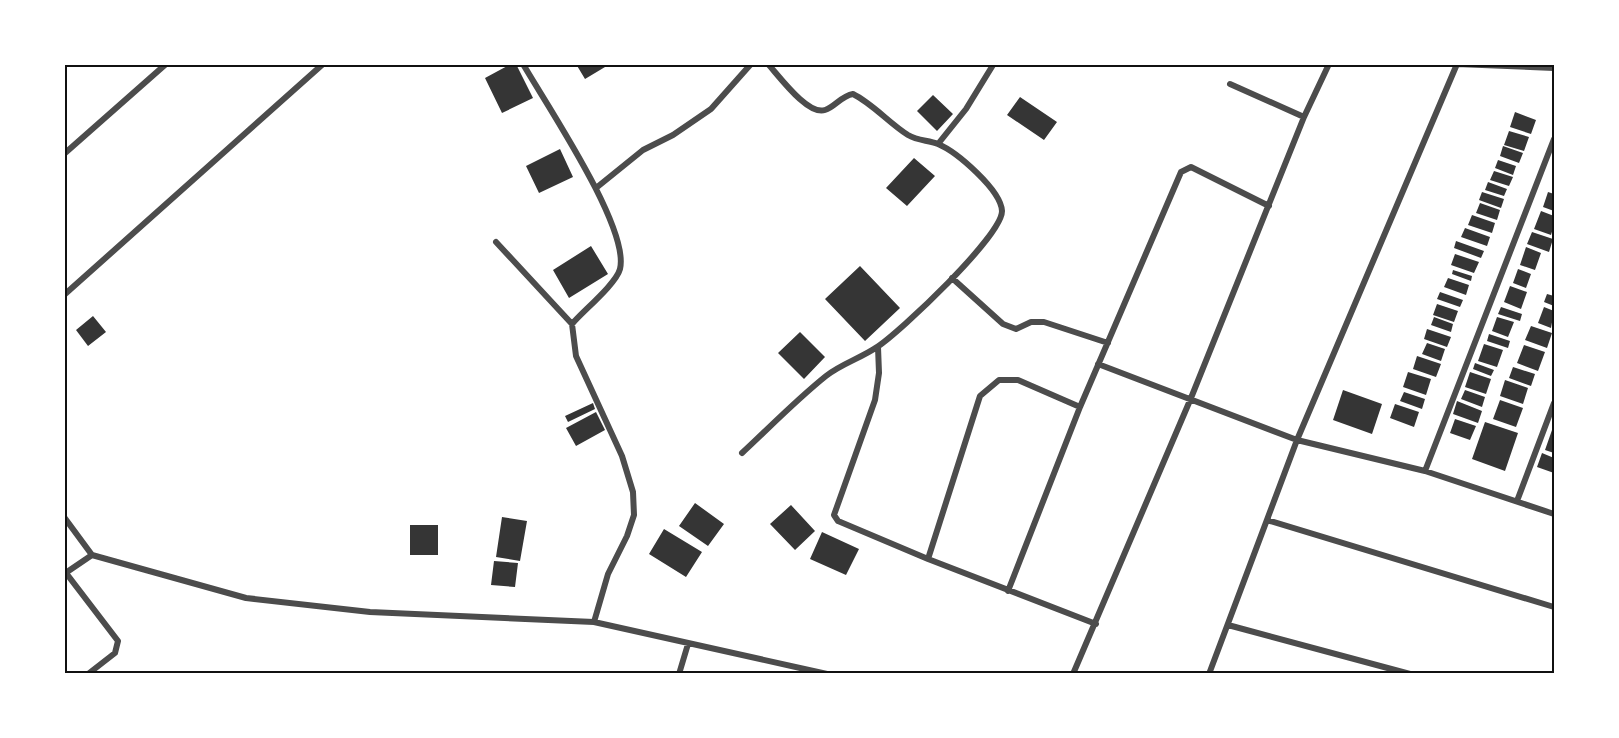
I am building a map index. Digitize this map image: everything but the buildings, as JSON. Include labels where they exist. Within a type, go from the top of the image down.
[{"type":"street","points":[[64,154],[166,64]]},
{"type":"street","points":[[64,295],[322,64]]},
{"type":"street","points":[[523,64],[596,188],[617,238],[621,255],[620,271],[611,285],[572,324]]},
{"type":"street","points":[[596,188],[643,150],[673,135],[711,109],[751,64]]},
{"type":"street","points":[[742,453],[827,375],[878,346],[905,325],[952,278],[993,232],[1002,211],[999,199],[990,187],[950,151],[938,144],[921,141],[908,135],[853,94],[846,95],[828,110],[820,112],[808,107],[768,64]]},
{"type":"street","points":[[1074,674],[1191,398],[1304,117],[1329,64]]},
{"type":"street","points":[[938,144],[966,110],[993,65]]},
{"type":"street","points":[[1209,674],[1297,440],[1457,65],[1554,68]]},
{"type":"street","points":[[1230,84],[1304,117]]},
{"type":"street","points":[[1425,471],[1554,139]]},
{"type":"street","points":[[1008,591],[1080,407],[1181,172],[1191,168],[1269,206]]},
{"type":"street","points":[[496,242],[572,324],[576,356],[622,456],[633,492],[634,515],[627,536],[608,574],[594,622]]},
{"type":"street","points":[[952,278],[1003,324],[1016,329],[1031,322],[1044,322],[1108,342]]},
{"type":"street","points":[[878,346],[879,373],[875,400],[834,515],[838,521],[1008,591],[1096,624]]},
{"type":"street","points":[[1098,364],[1297,440],[1425,471],[1554,514]]},
{"type":"street","points":[[928,559],[980,396],[999,380],[1018,380],[1080,407]]},
{"type":"street","points":[[1517,501],[1554,403]]},
{"type":"street","points":[[64,517],[92,555],[246,598],[370,612],[594,622],[827,674]]},
{"type":"street","points":[[1267,520],[1554,607]]},
{"type":"street","points":[[88,674],[116,654],[118,641],[65,574],[92,555]]},
{"type":"street","points":[[1228,625],[1410,674]]},
{"type":"street","points":[[679,674],[688,644]]}]
